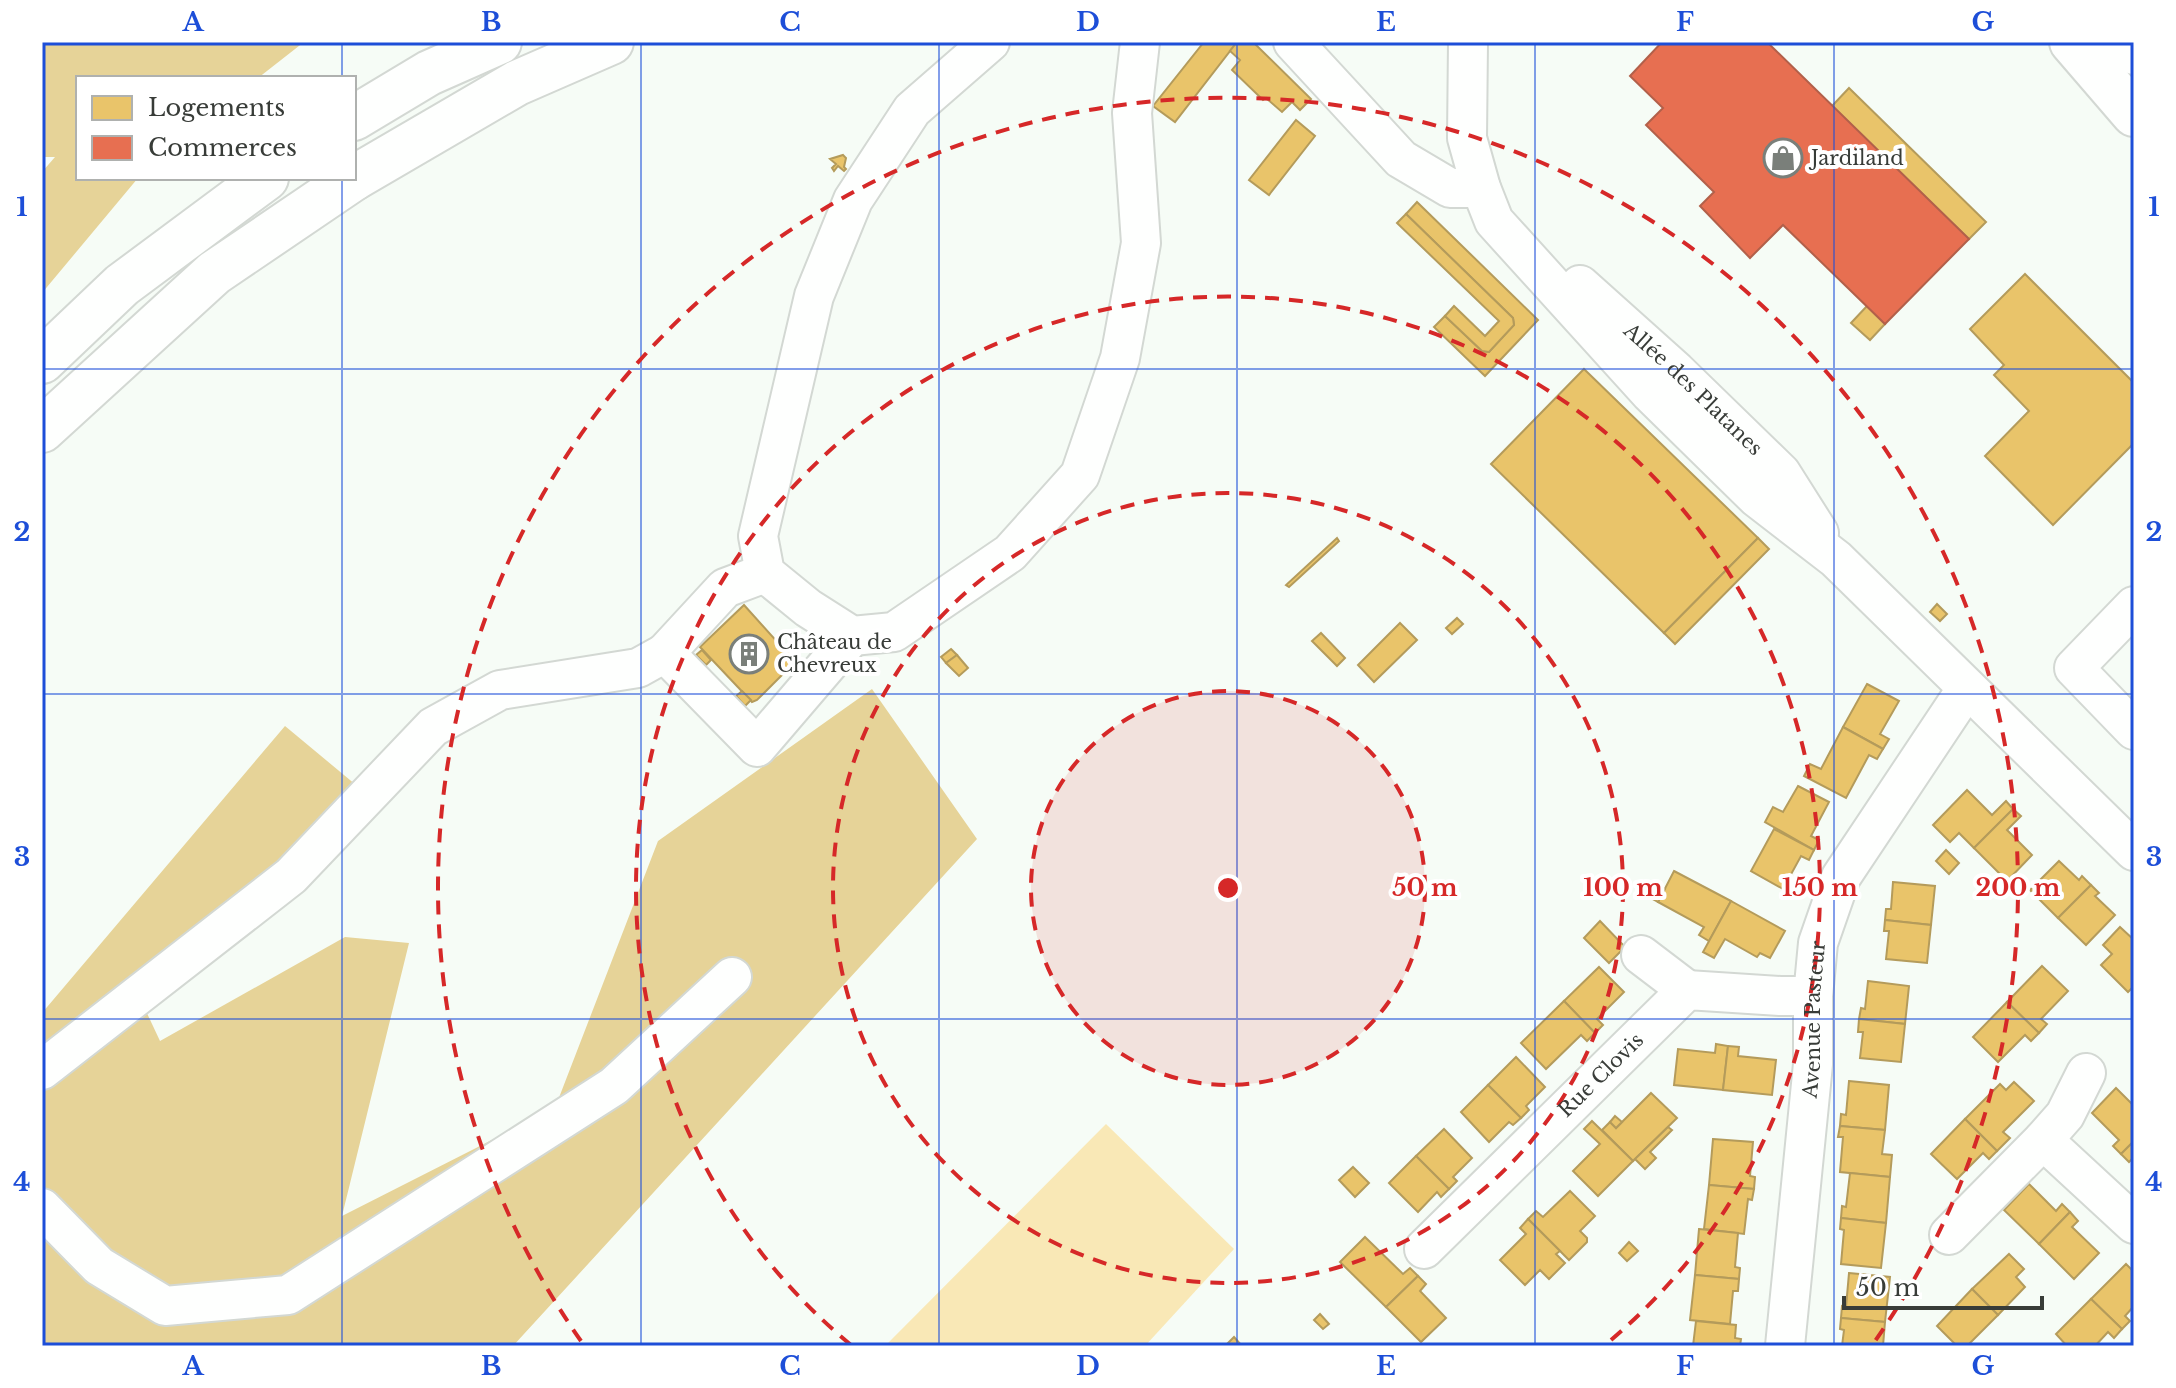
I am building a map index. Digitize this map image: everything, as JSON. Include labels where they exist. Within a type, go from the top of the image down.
[{"type":"highway","points":[[356,117],[429,73],[499,42]]},
{"type":"highway","points":[[356,177],[517,83],[611,42]]},
{"type":"highway","points":[[2089,48],[2134,52]]},
{"type":"highway","points":[[2089,48],[2134,114]]},
{"type":"highway","points":[[42,361],[122,285],[263,180]]},
{"type":"highway","points":[[42,430],[214,273],[351,180]]},
{"type":"street","points":[[990,42],[912,110],[853,200],[814,296],[758,536],[765,573],[808,608],[852,636],[894,632],[1010,553],[1080,475],[1120,358],[1141,243],[1132,113],[1140,42]]},
{"type":"street","points":[[1293,42],[1401,159],[1450,188],[1481,188]]},
{"type":"street","name":"Allée des Platanes","points":[[1468,42],[1467,138],[1494,221],[1522,251],[1584,287],[1781,473],[1836,559],[2134,851]]},
{"type":"street","points":[[42,1070],[291,876],[433,727],[500,690],[638,668],[665,653],[725,588],[765,573]]},
{"type":"street","points":[[2134,606],[2074,668],[2134,730]]},
{"type":"street","points":[[665,653],[757,747],[852,636]]},
{"type":"street","name":"Avenue Pasteur","points":[[1785,1346],[1813,1064],[1813,996],[1818,943],[1841,877],[1967,688]]},
{"type":"street","points":[[1641,955],[1687,990],[1813,996]]},
{"type":"street","points":[[42,1208],[99,1266],[165,1306],[288,1295],[614,1086],[732,977]]},
{"type":"street","name":"Rue Clovis","points":[[1424,1249],[1687,990]]},
{"type":"street","points":[[1949,1235],[2065,1115],[2086,1073]]},
{"type":"street","points":[[2043,1140],[2134,1224]]},
{"type":"shaded area","points":[[42,42],[304,42],[261,76],[76,76],[76,180],[136,180],[42,293],[42,172],[55,157],[42,157]]},
{"type":"shaded area","points":[[872,689],[977,839],[513,1346],[42,1346],[42,1013],[285,726],[356,785],[145,1009],[160,1041],[345,937],[409,943],[342,1216],[555,1108],[658,841]]},
{"type":"shaded area","points":[[1106,1124],[1234,1249],[1145,1346],[885,1346]]},
{"type":"building: Logements","points":[[1204,42],[1237,42],[1175,122],[1153,106]]},
{"type":"building: Logements","points":[[1237,42],[1253,42],[1311,99],[1300,110],[1292,102],[1282,112],[1266,98],[1263,100],[1232,70],[1240,60],[1230,51]]},
{"type":"building: Logements","points":[[1849,88],[1986,222],[1969,239],[1832,106]]},
{"type":"building: Logements","points":[[1296,120],[1315,136],[1269,195],[1249,180]]},
{"type":"building: Logements","points":[[843,155],[846,169],[844,171],[838,166],[834,171],[832,168],[836,164],[830,159]]},
{"type":"building: Logements","points":[[1417,202],[1538,320],[1485,376],[1434,327],[1445,316],[1482,351],[1489,352],[1514,325],[1513,318],[1406,214]]},
{"type":"building: Logements","points":[[1406,214],[1513,318],[1514,325],[1489,352],[1482,351],[1445,316],[1454,306],[1485,336],[1499,321],[1397,223]]},
{"type":"building: Logements","points":[[2025,274],[2134,383],[2134,443],[2053,525],[1985,456],[2029,411],[1994,375],[2004,365],[1970,329]]},
{"type":"building: Logements","points":[[1867,306],[1885,324],[1870,340],[1851,323]]},
{"type":"building: Logements","points":[[1584,369],[1758,538],[1664,633],[1491,464]]},
{"type":"building: Logements","points":[[1337,538],[1339,541],[1289,587],[1286,585]]},
{"type":"building: Logements","points":[[1758,538],[1769,549],[1675,644],[1664,633]]},
{"type":"building: Logements","points":[[1937,604],[1947,614],[1940,621],[1930,612]]},
{"type":"building: Logements","name":"Château de Chevreux","points":[[744,605],[779,644],[783,643],[798,659],[752,702],[700,647]]},
{"type":"building: Logements","points":[[1457,618],[1463,624],[1452,634],[1446,628]]},
{"type":"building: Logements","points":[[1400,623],[1417,640],[1374,682],[1358,665]]},
{"type":"building: Logements","points":[[1321,633],[1345,658],[1337,666],[1312,641]]},
{"type":"building: Logements","points":[[951,649],[957,655],[946,663],[941,657]]},
{"type":"building: Logements","points":[[702,650],[711,660],[706,665],[696,655]]},
{"type":"building: Logements","points":[[957,655],[968,668],[959,676],[946,663]]},
{"type":"building: Logements","points":[[1867,684],[1899,701],[1880,734],[1889,739],[1883,749],[1843,727]]},
{"type":"building: Logements","points":[[742,691],[751,700],[745,706],[736,696]]},
{"type":"building: Logements","points":[[1843,727],[1883,749],[1877,759],[1869,755],[1846,798],[1804,776],[1810,764],[1821,769]]},
{"type":"building: Logements","points":[[1798,786],[1829,802],[1811,836],[1819,840],[1814,850],[1765,822],[1773,807],[1783,812]]},
{"type":"building: Logements","points":[[1967,790],[1992,815],[2006,801],[2013,809],[1974,848],[1959,833],[1950,842],[1933,825]]},
{"type":"building: Logements","points":[[2013,809],[2021,816],[2007,830],[2032,855],[2007,881],[1974,848]]},
{"type":"building: Logements","points":[[1774,829],[1814,850],[1809,860],[1801,856],[1783,889],[1751,871]]},
{"type":"building: Logements","points":[[1946,850],[1959,863],[1949,874],[1936,861]]},
{"type":"building: Logements","points":[[2059,861],[2079,880],[2082,876],[2091,885],[2058,918],[2030,890]]},
{"type":"building: Logements","points":[[1674,871],[1731,901],[1709,941],[1699,935],[1704,927],[1658,902]]},
{"type":"building: Logements","points":[[1893,882],[1935,886],[1931,925],[1885,920],[1886,909],[1891,909]]},
{"type":"building: Logements","points":[[1656,884],[1665,889],[1658,902],[1649,897]]},
{"type":"building: Logements","points":[[2091,885],[2099,893],[2095,896],[2115,915],[2086,945],[2058,918]]},
{"type":"building: Logements","points":[[1731,901],[1785,931],[1770,958],[1760,953],[1757,957],[1725,939],[1714,958],[1703,952]]},
{"type":"building: Logements","points":[[1885,920],[1931,925],[1927,963],[1886,959],[1889,931],[1884,931]]},
{"type":"building: Logements","points":[[1600,921],[1625,947],[1609,963],[1584,938]]},
{"type":"building: Logements","points":[[2120,927],[2134,940],[2134,986],[2128,992],[2101,965],[2112,954],[2103,945]]},
{"type":"building: Logements","points":[[2042,966],[2068,991],[2041,1019],[2047,1024],[2039,1033],[2007,1002]]},
{"type":"building: Logements","points":[[1599,967],[1624,992],[1597,1019],[1603,1025],[1595,1033],[1564,1001]]},
{"type":"building: Logements","points":[[1868,981],[1909,986],[1905,1024],[1859,1019],[1861,1008],[1865,1009]]},
{"type":"building: Logements","points":[[1564,1001],[1595,1033],[1587,1041],[1581,1035],[1546,1069],[1521,1043]]},
{"type":"building: Logements","points":[[2007,1002],[2039,1033],[2031,1041],[2025,1035],[1998,1062],[1973,1037]]},
{"type":"building: Logements","points":[[1859,1019],[1905,1024],[1901,1062],[1860,1058],[1863,1032],[1858,1032]]},
{"type":"building: Logements","points":[[1716,1044],[1728,1046],[1723,1090],[1674,1085],[1678,1049],[1715,1053]]},
{"type":"building: Logements","points":[[1728,1046],[1739,1047],[1738,1056],[1776,1060],[1772,1095],[1723,1090]]},
{"type":"building: Logements","points":[[1516,1057],[1545,1087],[1526,1106],[1529,1110],[1521,1118],[1488,1085]]},
{"type":"building: Logements","points":[[1849,1081],[1889,1085],[1885,1130],[1840,1126],[1841,1114],[1846,1115]]},
{"type":"building: Logements","points":[[2014,1082],[2034,1101],[2003,1132],[2010,1138],[1997,1151],[1965,1119],[2000,1084],[2006,1090]]},
{"type":"building: Logements","points":[[1488,1085],[1521,1118],[1513,1125],[1509,1122],[1489,1142],[1461,1112]]},
{"type":"building: Logements","points":[[2116,1088],[2134,1106],[2134,1141],[2121,1154],[2113,1146],[2119,1140],[2092,1113]]},
{"type":"building: Logements","points":[[1651,1093],[1677,1118],[1633,1161],[1602,1130],[1610,1122],[1616,1128]]},
{"type":"building: Logements","points":[[1615,1116],[1622,1122],[1616,1128],[1610,1122]]},
{"type":"building: Logements","points":[[1965,1119],[1997,1151],[1989,1159],[1983,1153],[1957,1179],[1931,1154]]},
{"type":"building: Logements","points":[[1592,1121],[1633,1161],[1598,1196],[1573,1171],[1600,1144],[1584,1129]]},
{"type":"building: Logements","points":[[1840,1126],[1885,1130],[1882,1154],[1892,1155],[1890,1177],[1840,1172],[1843,1137],[1838,1137]]},
{"type":"building: Logements","points":[[1668,1127],[1672,1130],[1650,1152],[1656,1158],[1645,1169],[1635,1159]]},
{"type":"building: Logements","points":[[1444,1129],[1472,1158],[1453,1177],[1457,1181],[1449,1189],[1416,1156]]},
{"type":"building: Logements","points":[[1713,1139],[1753,1142],[1750,1176],[1755,1177],[1754,1189],[1709,1185]]},
{"type":"building: Logements","points":[[2134,1141],[2134,1157],[2129,1162],[2121,1154]]},
{"type":"building: Logements","points":[[1416,1156],[1449,1189],[1441,1197],[1437,1192],[1418,1212],[1389,1183]]},
{"type":"building: Logements","points":[[1353,1167],[1369,1183],[1355,1197],[1339,1180]]},
{"type":"building: Logements","points":[[1850,1173],[1890,1177],[1886,1223],[1841,1218],[1842,1206],[1846,1207]]},
{"type":"building: Logements","points":[[2029,1184],[2056,1211],[2062,1204],[2070,1212],[2039,1244],[2004,1210]]},
{"type":"building: Logements","points":[[1709,1185],[1754,1189],[1752,1200],[1748,1199],[1744,1234],[1704,1229]]},
{"type":"building: Logements","points":[[1570,1191],[1595,1216],[1580,1231],[1587,1242],[1569,1260],[1528,1219],[1536,1211],[1543,1217]]},
{"type":"building: Logements","points":[[2070,1212],[2078,1221],[2072,1227],[2099,1253],[2074,1279],[2039,1244]]},
{"type":"building: Logements","points":[[1841,1218],[1886,1223],[1881,1268],[1841,1264],[1844,1230],[1840,1229]]},
{"type":"building: Logements","points":[[1528,1219],[1560,1251],[1556,1254],[1565,1263],[1549,1279],[1540,1270],[1525,1285],[1500,1260],[1526,1234],[1520,1228]]},
{"type":"building: Logements","points":[[1699,1229],[1738,1233],[1735,1267],[1740,1268],[1739,1279],[1695,1275]]},
{"type":"building: Logements","points":[[1365,1237],[1403,1274],[1410,1268],[1418,1276],[1386,1307],[1340,1262]]},
{"type":"building: Logements","points":[[1629,1242],[1638,1251],[1627,1261],[1619,1253]]},
{"type":"building: Logements","points":[[2009,1254],[2024,1269],[2016,1277],[2025,1287],[1998,1315],[1972,1289]]},
{"type":"building: Logements","points":[[2126,1264],[2134,1272],[2134,1306],[2125,1316],[2130,1321],[2122,1329],[2091,1299]]},
{"type":"building: Logements","points":[[1849,1273],[1890,1277],[1885,1322],[1841,1318],[1842,1306],[1846,1307]]},
{"type":"building: Logements","points":[[1695,1275],[1739,1279],[1738,1291],[1733,1291],[1730,1324],[1690,1320]]},
{"type":"building: Logements","points":[[1418,1276],[1426,1284],[1420,1291],[1446,1318],[1421,1342],[1386,1307]]},
{"type":"building: Logements","points":[[1972,1289],[1998,1315],[1967,1346],[1957,1346],[1937,1326]]},
{"type":"building: Logements","points":[[2091,1299],[2122,1329],[2114,1338],[2108,1332],[2095,1346],[2067,1346],[2056,1334]]},
{"type":"building: Logements","points":[[1320,1314],[1329,1324],[1323,1329],[1314,1320]]},
{"type":"building: Logements","points":[[1841,1318],[1885,1322],[1883,1346],[1842,1346],[1844,1330],[1840,1329]]},
{"type":"building: Logements","points":[[1696,1321],[1736,1325],[1735,1338],[1741,1339],[1740,1346],[1693,1346]]},
{"type":"building: Logements","points":[[1234,1337],[1242,1346],[1225,1346]]},
{"type":"building: Commerces","name":"Jardiland","points":[[1662,42],[1767,42],[1969,239],[1885,324],[1783,225],[1750,258],[1700,206],[1714,192],[1646,125],[1663,108],[1630,76]]},
{"type":"place","name":"Jardiland","points":[[1783,158]]},
{"type":"place","name":"Château de Chevreux","points":[[749,654]]}]
